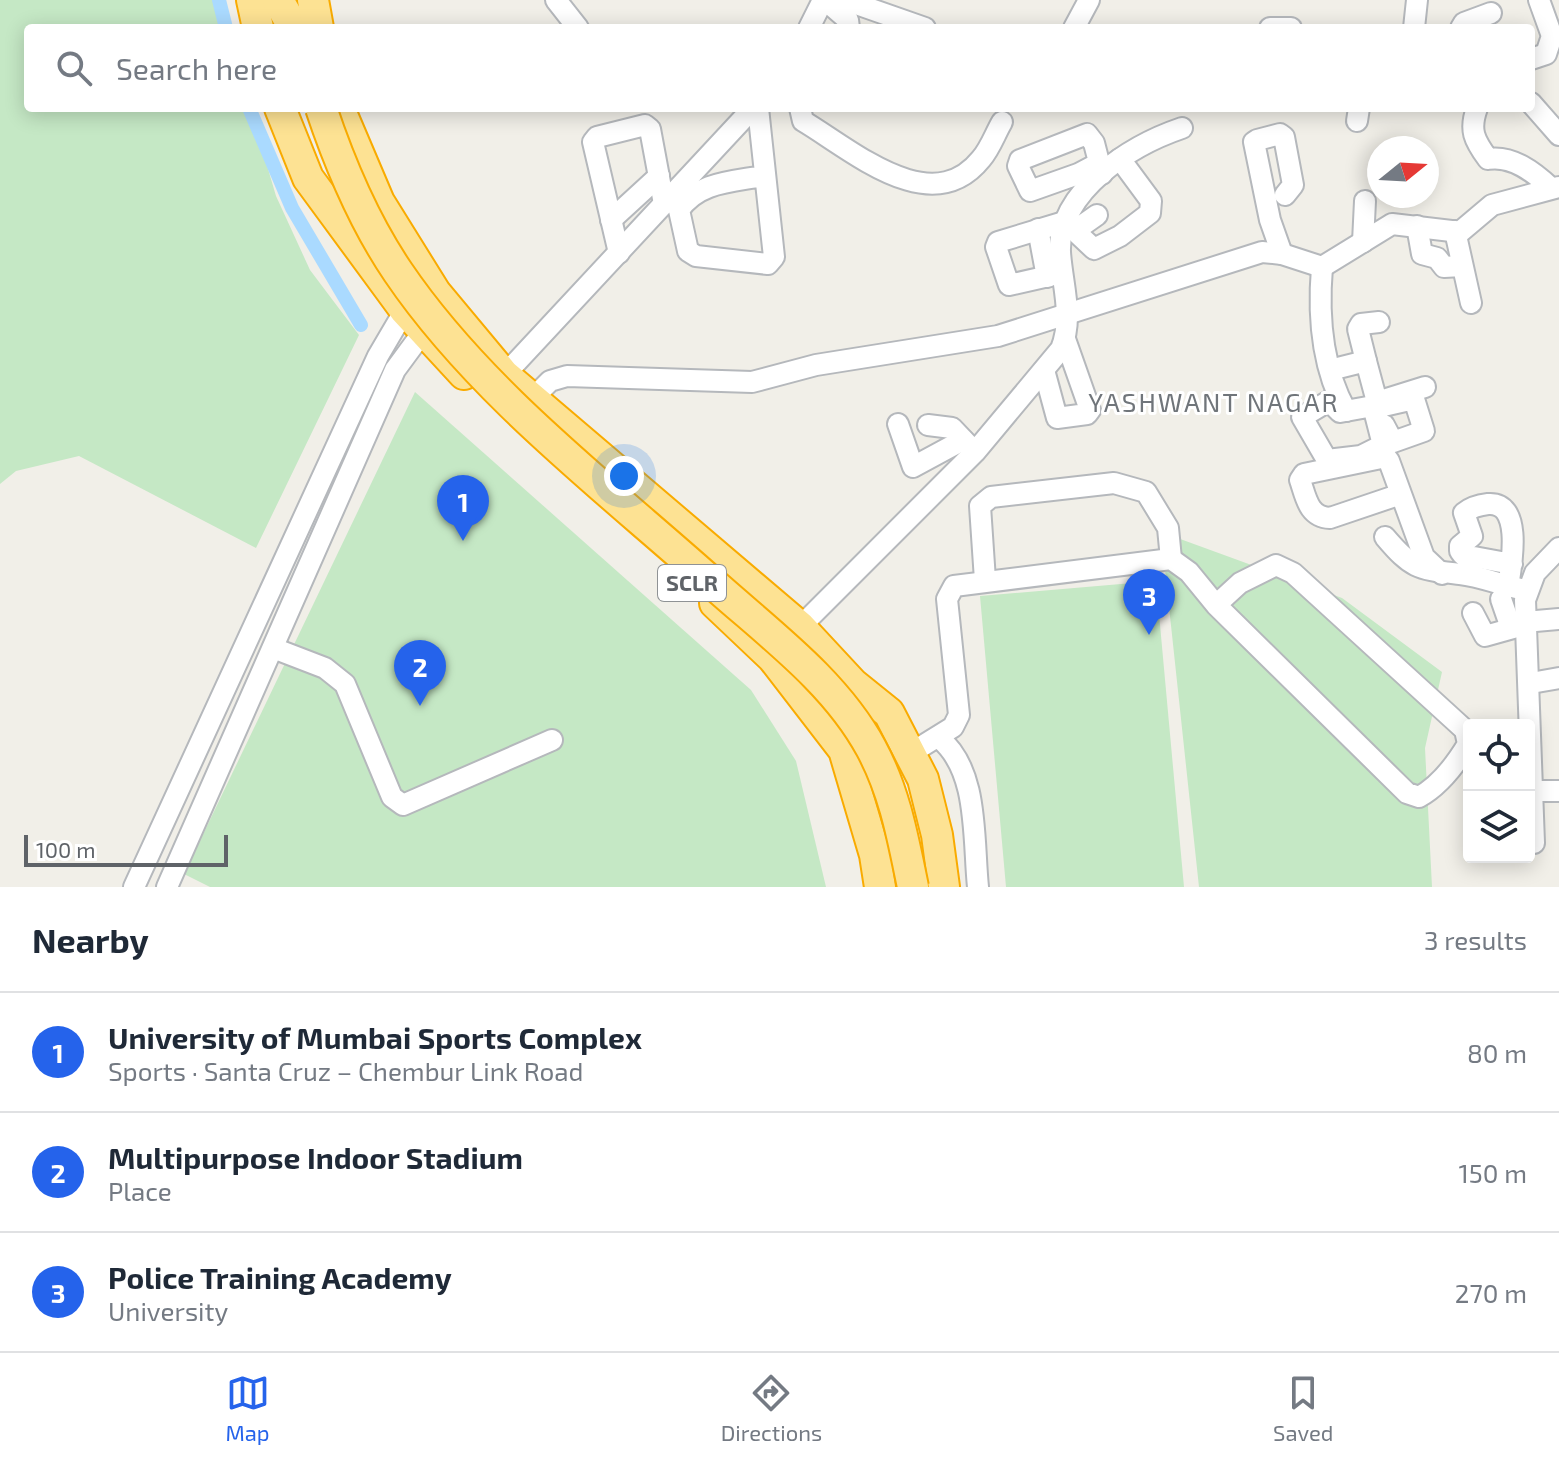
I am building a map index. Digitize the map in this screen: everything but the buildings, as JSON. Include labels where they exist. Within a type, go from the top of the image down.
[{"type":"highway","points":[[252,0],[257,24]]},
{"type":"highway","points":[[278,0],[294,24]]},
{"type":"highway","points":[[296,0],[297,24]]},
{"type":"highway","points":[[313,0],[317,24]]},
{"type":"highway","name":"SCLR","points":[[282,112],[308,178],[414,321],[495,386],[773,658],[844,750],[875,855],[880,887]]},
{"type":"highway","points":[[323,112],[357,202],[398,272],[444,332],[549,436],[809,670],[849,716],[870,747],[887,781],[898,814],[913,887]]},
{"type":"highway","name":"SCLR","points":[[341,112],[379,202],[495,386],[532,399],[800,627],[853,684],[889,713],[898,746],[923,779],[937,835],[944,887]]},
{"type":"highway","points":[[898,746],[931,887]]},
{"type":"street","points":[[556,0],[575,24]]},
{"type":"street","points":[[811,24],[824,0],[848,20],[848,24]]},
{"type":"street","points":[[845,0],[914,24]]},
{"type":"street","points":[[1076,24],[1089,0]]},
{"type":"street","points":[[1414,24],[1417,0]]},
{"type":"street","points":[[1551,4],[1559,30],[1556,53],[1559,59]]},
{"type":"street","points":[[1535,58],[1546,54],[1552,36],[1551,4]]},
{"type":"street","points":[[1463,24],[1495,14]]},
{"type":"street","points":[[1535,108],[1559,135]]},
{"type":"street","points":[[495,386],[748,112]]},
{"type":"street","points":[[752,112],[763,176],[774,257],[768,264],[696,256],[688,251],[679,210],[686,200],[707,186],[763,176]]},
{"type":"street","points":[[801,112],[803,121],[906,182],[932,186],[956,180],[981,160],[1002,122]]},
{"type":"street","points":[[1476,112],[1471,124],[1472,133],[1488,159],[1505,158],[1555,188]]},
{"type":"street","points":[[619,253],[593,142],[597,137],[645,125],[650,129],[664,204]]},
{"type":"street","points":[[1057,269],[1064,222],[1099,169],[1155,137],[1182,128]]},
{"type":"street","points":[[1282,254],[1270,220],[1254,142],[1257,140],[1280,134],[1284,137],[1293,185],[1285,195]]},
{"type":"street","points":[[1097,215],[1080,227],[1078,234],[1090,248],[1099,248],[1150,213],[1151,201],[1120,159]]},
{"type":"street","points":[[702,164],[707,186]]},
{"type":"street","points":[[611,220],[659,176]]},
{"type":"street","points":[[532,399],[550,381],[567,376],[752,382],[816,365],[998,336],[1262,252],[1282,254],[1322,267],[1337,261],[1392,224],[1460,232],[1492,205],[1555,188]]},
{"type":"street","points":[[1363,242],[1365,201]]},
{"type":"street","points":[[1064,222],[998,242],[996,247],[1009,285],[1057,269],[1084,242]]},
{"type":"street","points":[[1417,226],[1422,254],[1437,258],[1444,267],[1462,266]]},
{"type":"street","points":[[1038,229],[1057,269],[1067,314],[1065,339],[1078,369],[1090,410],[1087,414],[1057,418],[1044,370]]},
{"type":"street","points":[[1455,231],[1471,303]]},
{"type":"street","points":[[1322,267],[1322,320],[1335,392],[1366,361]]},
{"type":"street","points":[[134,887],[378,356],[414,321],[435,292]]},
{"type":"street","points":[[167,887],[414,321]]},
{"type":"street","points":[[1379,322],[1361,324],[1358,329],[1378,405],[1425,387]]},
{"type":"street","points":[[800,627],[1044,370],[1065,339]]},
{"type":"street","points":[[898,424],[913,467],[969,446]]},
{"type":"street","points":[[928,425],[952,428],[969,446]]},
{"type":"street","points":[[1401,494],[1330,518],[1320,518],[1310,508],[1300,480],[1304,474],[1381,455],[1389,461],[1424,557],[1442,574]]},
{"type":"street","points":[[985,580],[980,506],[991,497],[1007,495],[1114,483],[1146,492],[1168,528],[1171,559]]},
{"type":"street","points":[[1385,537],[1405,561],[1418,569],[1460,574],[1512,592]]},
{"type":"street","points":[[1512,592],[1559,548]]},
{"type":"street","points":[[898,746],[939,738],[953,727],[959,715],[949,590],[954,586],[1171,559],[1189,572],[1216,605],[1407,793],[1419,797],[1429,791],[1468,744],[1465,730],[1293,573],[1276,565],[1261,570],[1216,605]]},
{"type":"street","points":[[1512,564],[1512,592],[1531,683],[1532,719]]},
{"type":"street","points":[[1473,613],[1485,636],[1520,625],[1559,619]]},
{"type":"street","points":[[273,648],[325,668],[345,684],[392,797],[403,805],[552,740]]},
{"type":"street","points":[[1531,683],[1559,678]]},
{"type":"street","points":[[939,738],[950,747],[965,771],[978,887]]},
{"type":"street","points":[[1535,791],[1559,791]]},
{"type":"green space","points":[[0,0],[218,0],[225,24],[24,24],[24,112],[251,112],[276,196],[310,270],[359,335],[256,548],[79,456],[16,471],[0,484]]},
{"type":"green space","points":[[415,392],[751,690],[796,761],[826,887],[210,887],[184,874]]},
{"type":"green space","points":[[1161,532],[1342,598],[1442,672],[1425,748],[1432,887],[1199,887]]},
{"type":"green space","points":[[1156,581],[1184,887],[1006,887],[980,596]]},
{"type":"waterway","points":[[219,0],[225,24]]},
{"type":"waterway","points":[[251,112],[292,208],[361,325]]},
{"type":"place","name":"University of Mumbai Sports Complex","points":[[463,541]]},
{"type":"place","name":"Police Training Academy","points":[[1149,635]]},
{"type":"place","name":"Multipurpose Indoor Stadium","points":[[420,706]]},
{"type":"district","name":"YASHWANT NAGAR","points":[[1214,403]]}]
